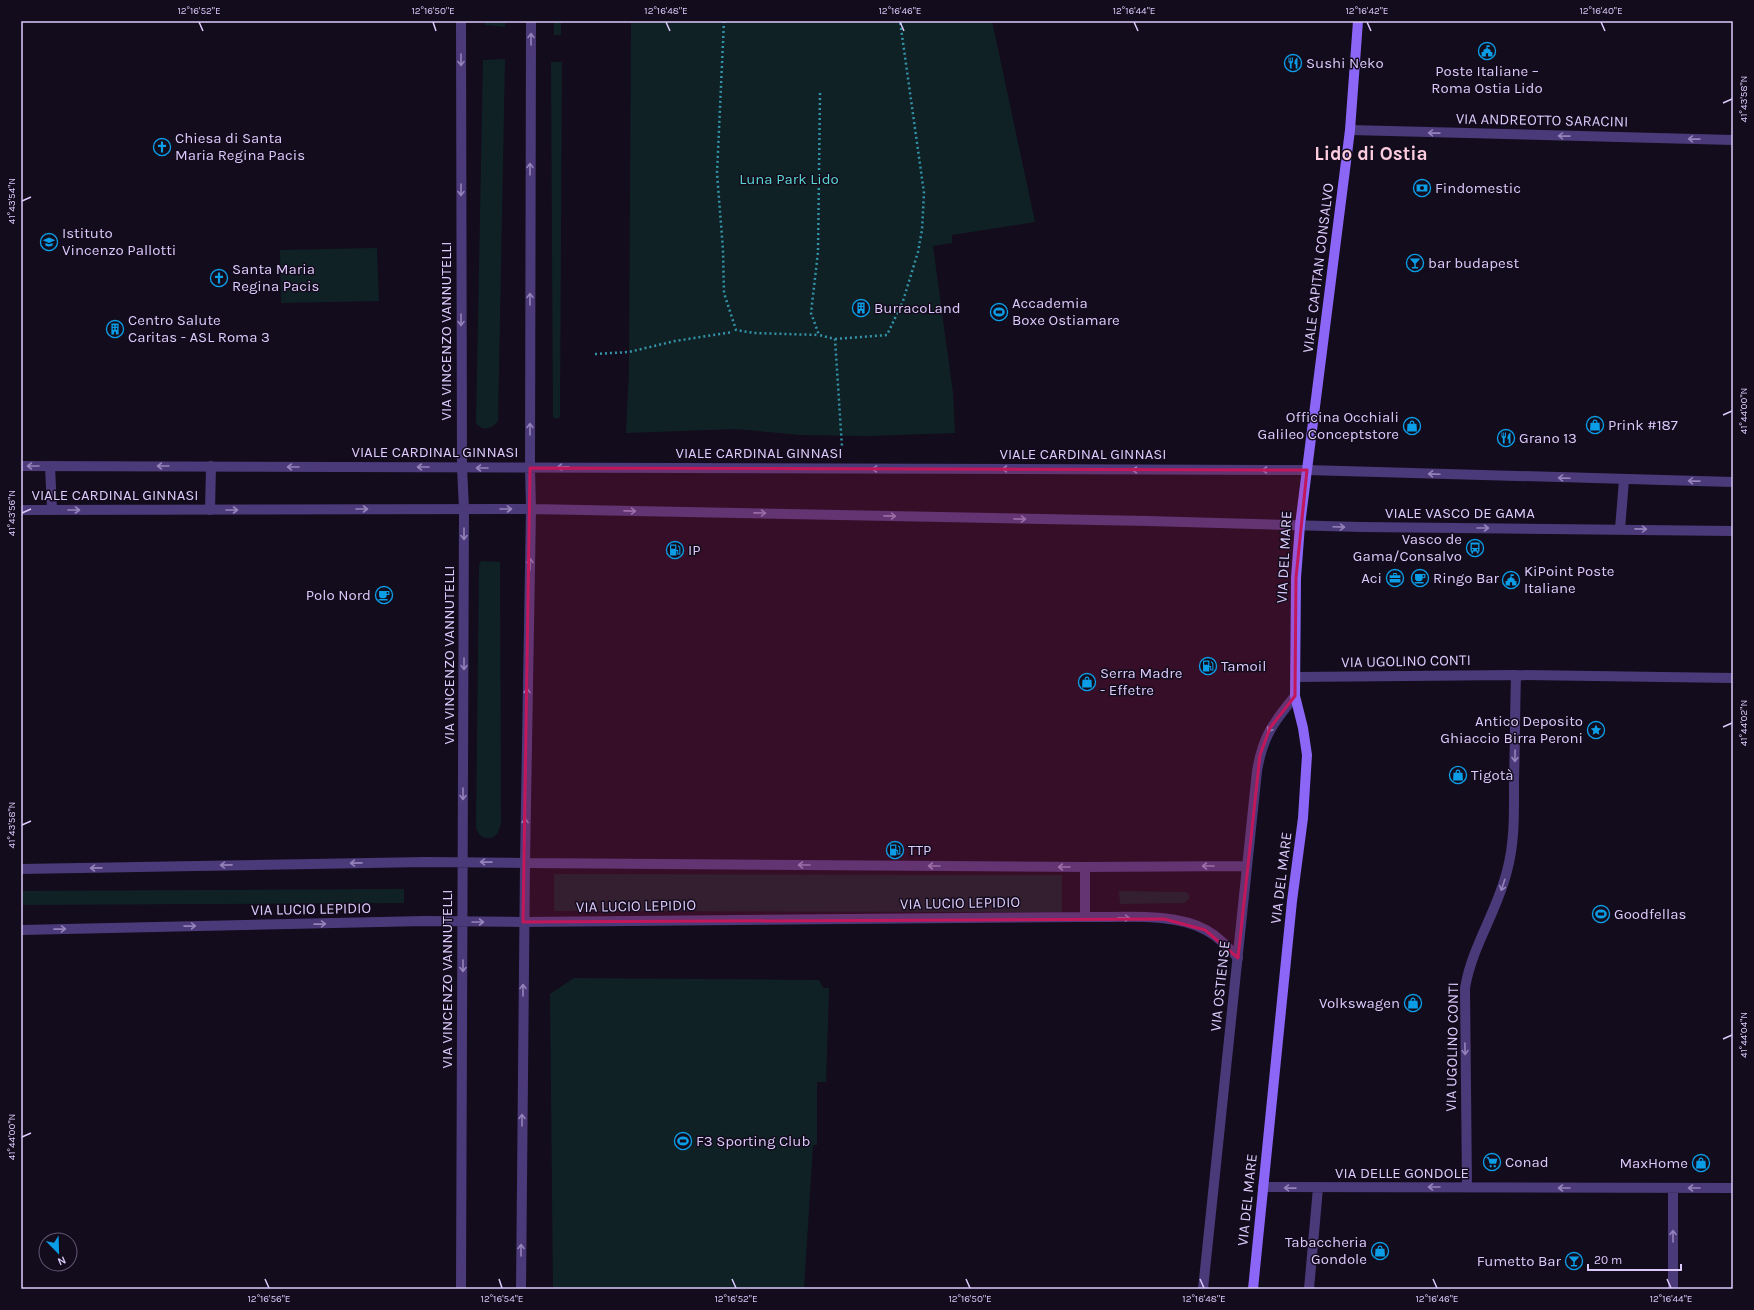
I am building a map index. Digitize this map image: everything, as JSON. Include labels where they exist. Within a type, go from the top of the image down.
[{"type":"main road","name":"VIALE CAPITAN CONSALVO","points":[[1307,470],[1350,130],[1358,21]]},
{"type":"main road","name":"VIA DEL MARE","points":[[1253,1289],[1292,901],[1304,818],[1307,755],[1303,728],[1295,696],[1296,578],[1300,525],[1307,470]]},
{"type":"street","name":"VIA VINCENZO VANNUTELLI","points":[[461,21],[462,467],[464,509],[461,1289]]},
{"type":"street","points":[[521,1289],[523,922],[531,509],[531,21]]},
{"type":"street","name":"VIA ANDREOTTO SARACINI","points":[[1350,130],[1733,140]]},
{"type":"street","name":"VIALE CARDINAL GINNASI","points":[[21,466],[1307,470]]},
{"type":"street","points":[[50,466],[52,510]]},
{"type":"street","name":"VIALE CARDINAL GINNASI","points":[[210,510],[211,466]]},
{"type":"street","points":[[1307,470],[1733,482]]},
{"type":"street","points":[[1620,529],[1624,480]]},
{"type":"street","name":"VIALE CARDINAL GINNASI","points":[[21,510],[531,509],[1300,525]]},
{"type":"street","name":"VIALE VASCO DE GAMA","points":[[1300,525],[1733,531]]},
{"type":"street","name":"VIA UGOLINO CONTI","points":[[1467,1187],[1465,988],[1473,956],[1497,904],[1511,854],[1514,822],[1516,675]]},
{"type":"street","name":"VIA UGOLINO CONTI","points":[[1296,677],[1516,675],[1733,678]]},
{"type":"street","name":"VIA OSTIENSE","points":[[1203,1289],[1257,771],[1263,742],[1270,728],[1295,696]]},
{"type":"street","points":[[21,869],[462,862],[1085,867],[1247,866]]},
{"type":"street","points":[[1085,867],[1085,917]]},
{"type":"street","name":"VIA LUCIO LEPIDIO","points":[[21,930],[462,922],[1085,917],[1164,919],[1183,921],[1205,930],[1217,938],[1238,958]]},
{"type":"street","name":"VIA DELLE GONDOLE","points":[[1263,1187],[1733,1188]]},
{"type":"street","points":[[1309,1289],[1318,1188]]},
{"type":"street","points":[[1672,1289],[1673,1188]]},
{"type":"path","points":[[724,21],[717,173],[724,293],[736,330],[754,333],[820,335],[835,339],[887,335],[903,300],[918,252],[922,230],[924,193],[900,21]]},
{"type":"path","points":[[820,93],[818,252],[811,313],[820,335]]},
{"type":"path","points":[[595,354],[629,352],[733,332]]},
{"type":"path","points":[[835,339],[841,436]]},
{"type":"highlighted area","points":[[530,468],[1307,470],[1296,578],[1295,696],[1270,728],[1260,755],[1238,958],[1205,930],[1164,919],[523,922]]},
{"type":"green space","points":[[485,21],[505,21],[505,27],[485,25]]},
{"type":"green space","points":[[554,21],[561,21],[561,35],[554,35]]},
{"type":"green space","name":"Luna Park Lido","points":[[631,21],[992,21],[1035,222],[952,235],[952,243],[933,246],[953,393],[955,433],[869,436],[801,435],[736,429],[626,433],[629,371]]},
{"type":"green space","points":[[505,59],[498,421],[490,428],[482,428],[476,423],[483,60]]},
{"type":"green space","points":[[551,62],[562,62],[560,417],[556,419],[553,417]]},
{"type":"green space","points":[[377,248],[379,301],[281,303],[280,250]]},
{"type":"green space","points":[[481,561],[500,562],[501,823],[498,833],[492,838],[482,836],[478,833],[476,828],[479,566]]},
{"type":"green space","points":[[554,874],[1062,875],[1062,912],[554,911]]},
{"type":"green space","points":[[404,889],[404,903],[21,905],[21,891]]},
{"type":"green space","points":[[1119,891],[1184,892],[1188,893],[1190,898],[1184,903],[1120,904]]},
{"type":"green space","name":"F3 Sporting Club","points":[[574,978],[819,980],[823,988],[829,988],[826,1082],[817,1082],[817,1145],[813,1145],[804,1289],[553,1289],[550,994]]},
{"type":"place","name":"Poste Italiane – Roma Ostia Lido","points":[[1487,51]]},
{"type":"place","name":"Sushi Neko","points":[[1293,63]]},
{"type":"place","name":"Chiesa di Santa Maria Regina Pacis","points":[[162,147]]},
{"type":"place","name":"Findomestic","points":[[1422,188]]},
{"type":"place","name":"Istituto Vincenzo Pallotti","points":[[49,242]]},
{"type":"place","name":"bar budapest","points":[[1415,263]]},
{"type":"place","name":"Santa Maria Regina Pacis","points":[[219,278]]},
{"type":"place","name":"BurracoLand","points":[[861,308]]},
{"type":"place","name":"Accademia Boxe Ostiamare","points":[[999,312]]},
{"type":"place","name":"Centro Salute Caritas - ASL Roma 3","points":[[115,329]]},
{"type":"place","name":"Prink #187","points":[[1595,425]]},
{"type":"place","name":"Officina Occhiali Galileo Conceptstore","points":[[1412,426]]},
{"type":"place","name":"Grano 13","points":[[1506,438]]},
{"type":"place","name":"Vasco de Gama/Consalvo","points":[[1475,548]]},
{"type":"place","name":"IP","points":[[675,550]]},
{"type":"place","name":"Aci","points":[[1395,578]]},
{"type":"place","name":"Ringo Bar","points":[[1420,578]]},
{"type":"place","name":"KiPoint Poste Italiane","points":[[1511,580]]},
{"type":"place","name":"Polo Nord","points":[[384,595]]},
{"type":"place","name":"Tamoil","points":[[1208,666]]},
{"type":"place","name":"Serra Madre - Effetre","points":[[1087,682]]},
{"type":"place","name":"Antico Deposito Ghiaccio Birra Peroni","points":[[1596,730]]},
{"type":"place","name":"Tigotà","points":[[1458,775]]},
{"type":"place","name":"TTP","points":[[895,850]]},
{"type":"place","name":"Goodfellas","points":[[1601,914]]},
{"type":"place","name":"Volkswagen","points":[[1413,1003]]},
{"type":"place","name":"F3 Sporting Club","points":[[683,1141]]},
{"type":"place","name":"Conad","points":[[1492,1162]]},
{"type":"place","name":"MaxHome","points":[[1701,1163]]},
{"type":"place","name":"Tabaccheria Gondole","points":[[1380,1251]]},
{"type":"place","name":"Fumetto Bar","points":[[1574,1261]]},
{"type":"district","name":"Lido di Ostia","points":[[1371,153]]}]
